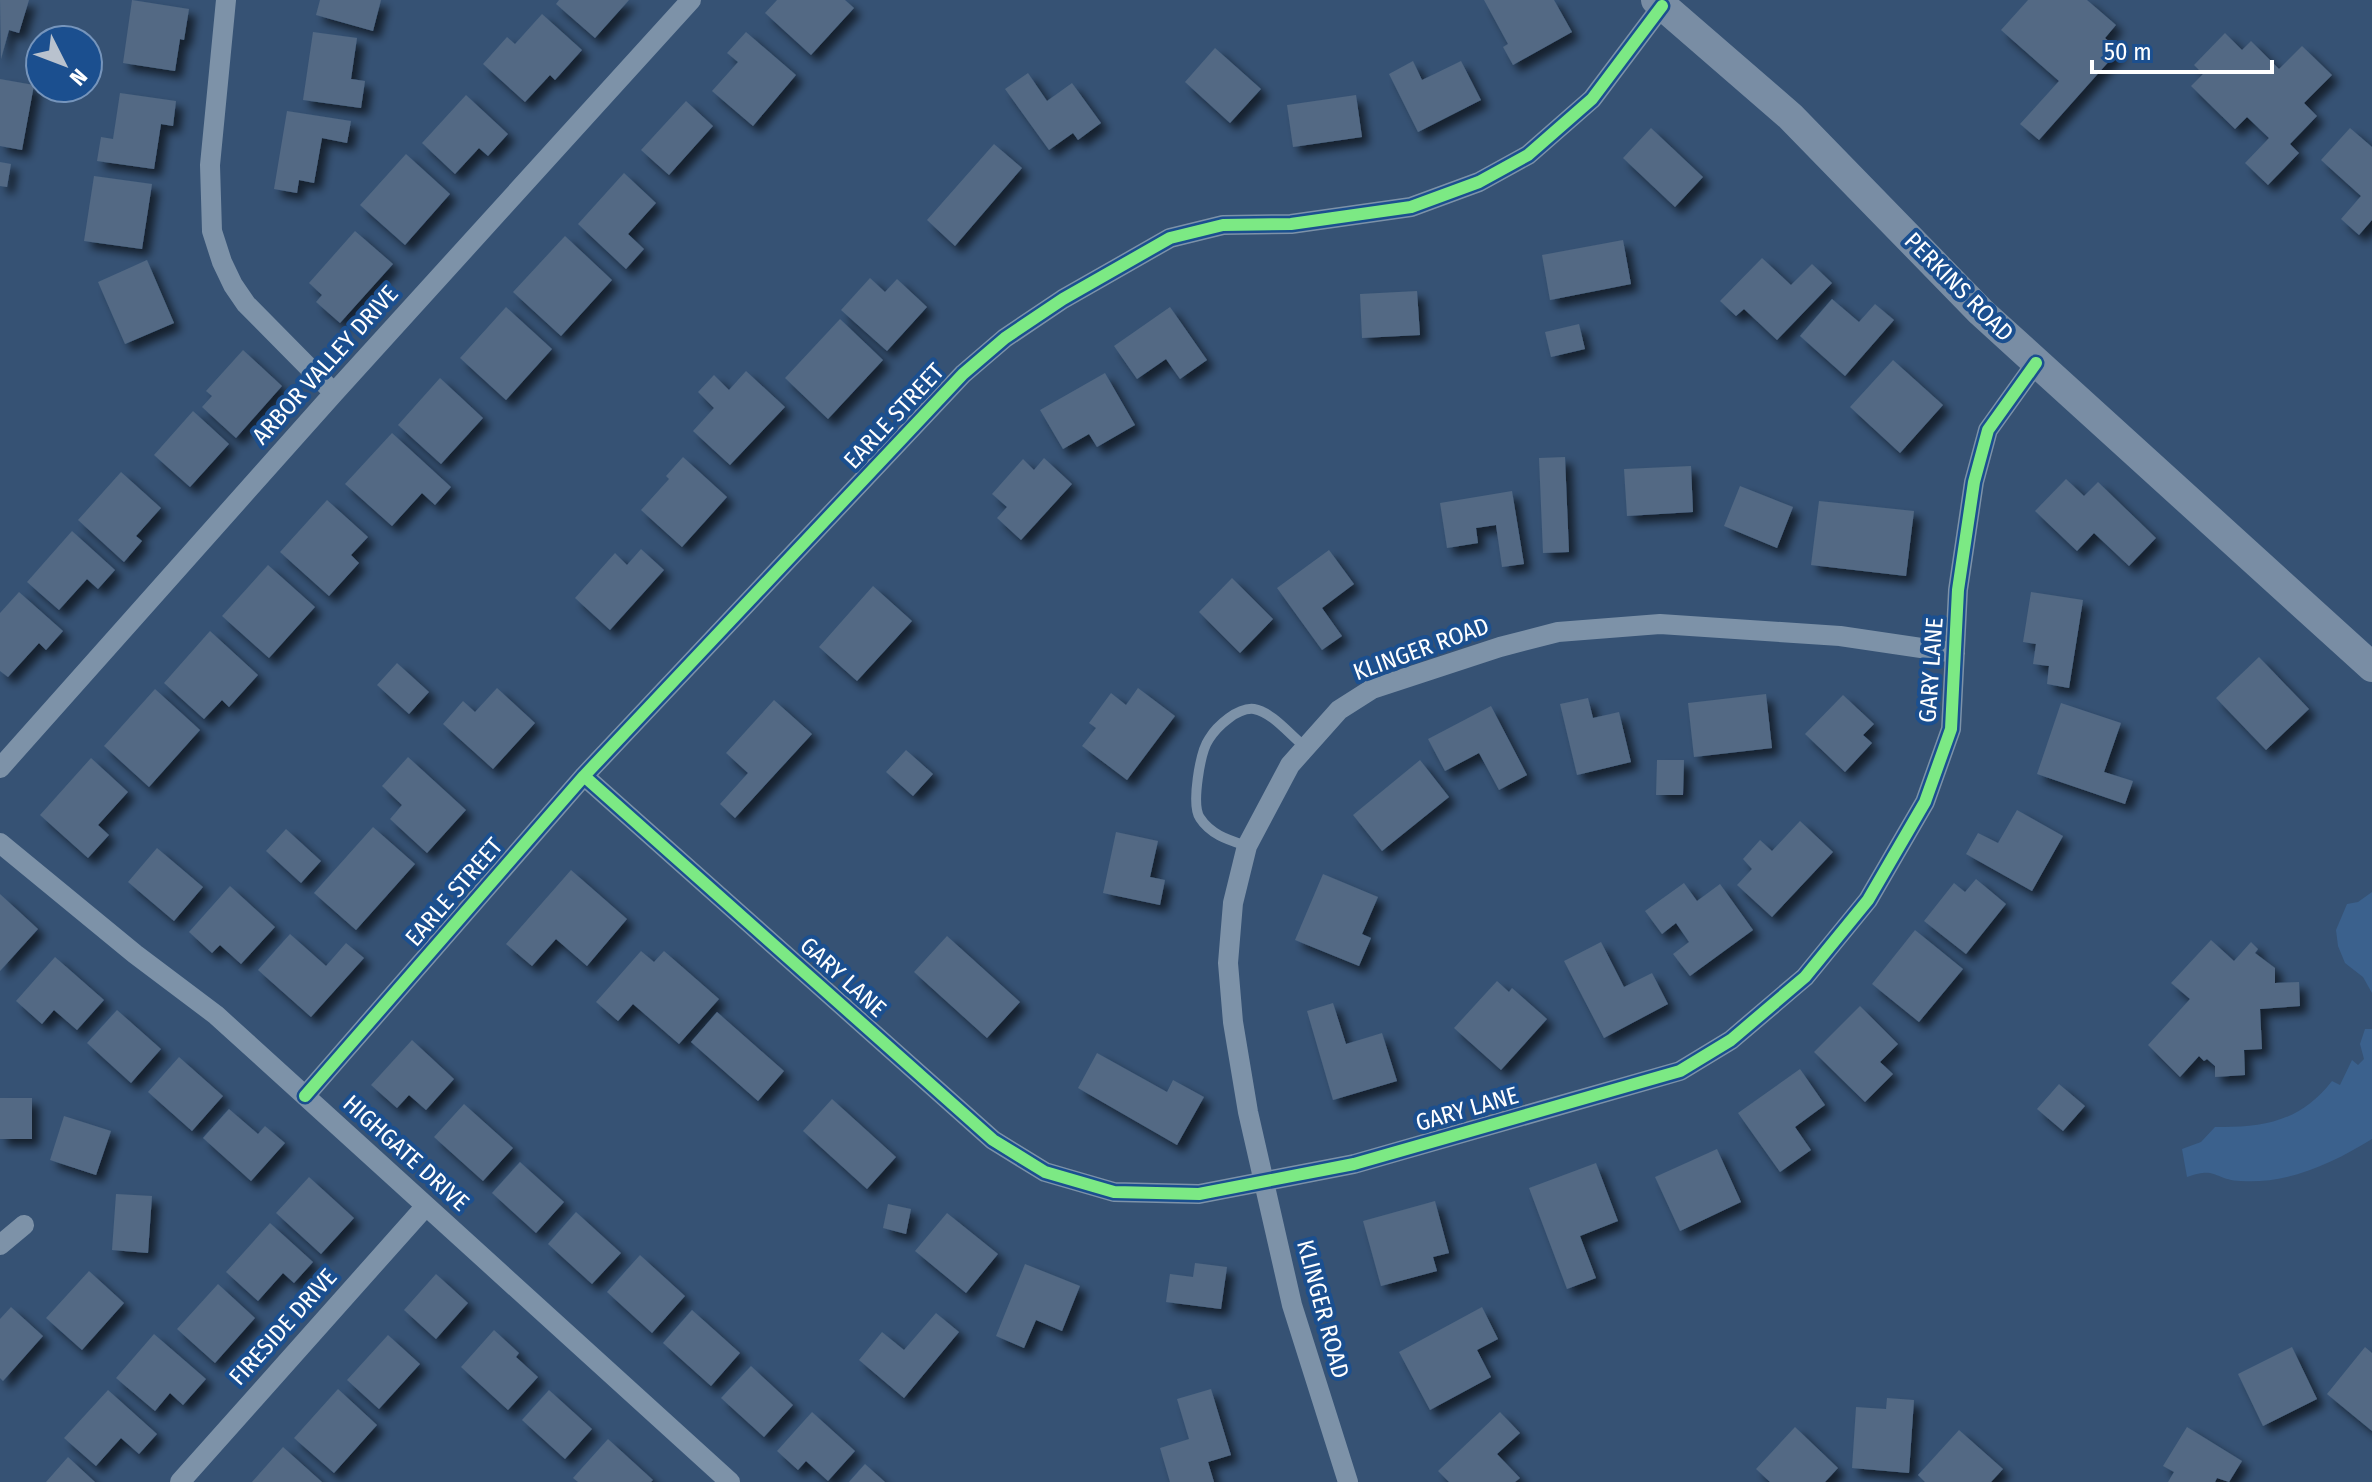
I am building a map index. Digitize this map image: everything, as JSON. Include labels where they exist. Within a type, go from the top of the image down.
[{"type":"main road","name":"PERKINS ROAD","points":[[1659,3],[1790,116],[1981,312],[2372,667]]},
{"type":"street","points":[[226,0],[210,165],[212,231],[222,262],[246,304],[334,393]]},
{"type":"street","name":"ARBOR VALLEY DRIVE","points":[[0,768],[334,393],[691,0]]},
{"type":"street","name":"EARLE STREET","points":[[305,1096],[584,776],[963,374],[1005,338],[1063,299],[1170,238],[1223,225],[1291,224],[1411,207],[1479,182],[1528,155],[1592,99],[1659,3]]},
{"type":"street","name":"GARY LANE","points":[[584,776],[993,1140],[1045,1172],[1114,1192],[1199,1194],[1354,1164],[1680,1071],[1731,1040],[1805,977],[1868,900],[1925,802],[1951,729],[1958,590],[1974,482],[1988,430],[2036,363]]},
{"type":"street","name":"KLINGER ROAD","points":[[1348,1482],[1292,1305],[1235,1037],[1228,963],[1233,903],[1247,846],[1290,765],[1339,710],[1372,689],[1500,647],[1558,632],[1660,624],[1840,636],[1955,653]]},
{"type":"street","name":"HIGHGATE DRIVE","points":[[0,843],[135,954],[216,1015],[730,1482]]},
{"type":"street","name":"FIRESIDE DRIVE","points":[[180,1482],[425,1207]]},
{"type":"street","points":[[0,1245],[24,1225]]},
{"type":"lane","points":[[1247,846],[1217,835],[1197,815],[1202,754],[1209,738],[1239,711],[1252,709],[1265,713],[1304,746]]},
{"type":"water","points":[[2372,892],[2372,993],[2363,977],[2345,963],[2336,930],[2347,904],[2358,902]]},
{"type":"water","points":[[2365,1029],[2372,1029],[2372,1139],[2326,1164],[2276,1179],[2241,1181],[2210,1173],[2187,1177],[2182,1149],[2201,1142],[2215,1127],[2250,1126],[2280,1119],[2308,1105],[2332,1081],[2340,1085],[2352,1060],[2358,1065],[2364,1059],[2360,1044]]},
{"type":"building","points":[[0,0],[29,0],[19,33],[9,30],[1,59]]},
{"type":"building","points":[[132,0],[189,9],[175,71],[123,63]]},
{"type":"building","points":[[320,0],[381,0],[373,31],[316,15]]},
{"type":"building","points":[[559,0],[629,0],[595,38],[556,4]]},
{"type":"building","points":[[777,0],[845,0],[854,8],[811,55],[765,13]]},
{"type":"building","points":[[1484,0],[1554,0],[1572,32],[1513,65],[1503,47],[1508,44]]},
{"type":"building","points":[[2028,0],[2087,0],[2116,25],[2105,38],[2119,50],[2039,140],[2020,124],[2059,81],[2001,30]]},
{"type":"building","points":[[542,14],[582,50],[555,80],[550,75],[525,102],[483,64],[507,37],[515,44]]},
{"type":"building","points":[[313,32],[357,38],[351,79],[365,81],[361,108],[303,100]]},
{"type":"building","points":[[746,32],[796,75],[753,126],[712,91],[738,62],[727,53]]},
{"type":"building","points":[[2225,33],[2242,50],[2251,41],[2279,69],[2302,46],[2332,75],[2304,103],[2317,116],[2290,144],[2299,153],[2268,185],[2245,163],[2269,138],[2247,117],[2235,129],[2191,86],[2203,74],[2194,65]]},
{"type":"building","points":[[1215,48],[1261,89],[1230,123],[1185,82]]},
{"type":"building","points":[[1413,61],[1422,80],[1461,61],[1481,100],[1418,132],[1389,74]]},
{"type":"building","points":[[1028,73],[1047,101],[1072,83],[1101,123],[1078,140],[1073,133],[1049,150],[1005,89]]},
{"type":"building","points":[[0,79],[24,83],[24,104],[30,104],[22,150],[0,146]]},
{"type":"building","points":[[120,93],[176,101],[173,126],[161,124],[154,169],[97,161],[101,137],[113,139]]},
{"type":"building","points":[[466,95],[508,134],[488,156],[479,148],[455,174],[422,143]]},
{"type":"building","points":[[1356,95],[1362,137],[1293,147],[1287,105]]},
{"type":"building","points":[[686,101],[713,126],[669,175],[641,150]]},
{"type":"building","points":[[287,111],[351,121],[347,143],[322,138],[314,183],[299,180],[297,193],[274,189]]},
{"type":"building","points":[[1651,128],[1703,177],[1675,207],[1623,158]]},
{"type":"building","points":[[2350,128],[2372,147],[2372,220],[2359,235],[2341,219],[2361,196],[2321,160]]},
{"type":"building","points":[[994,144],[1022,168],[955,246],[927,220]]},
{"type":"building","points":[[406,154],[450,194],[405,245],[360,205]]},
{"type":"building","points":[[0,162],[11,164],[7,187],[0,186]]},
{"type":"building","points":[[624,173],[656,203],[628,234],[644,249],[626,269],[578,224]]},
{"type":"building","points":[[94,176],[152,184],[142,249],[84,241]]},
{"type":"building","points":[[355,231],[393,264],[340,323],[316,302],[322,295],[309,283]]},
{"type":"building","points":[[565,236],[612,280],[561,336],[513,292]]},
{"type":"building","points":[[1623,240],[1631,284],[1550,300],[1542,255]]},
{"type":"building","points":[[1762,258],[1791,285],[1812,264],[1832,283],[1777,340],[1744,309],[1736,316],[1720,301]]},
{"type":"building","points":[[147,260],[174,323],[125,344],[98,282]]},
{"type":"building","points":[[870,278],[885,292],[897,279],[927,307],[887,351],[841,310]]},
{"type":"building","points":[[1417,291],[1420,335],[1362,338],[1360,294]]},
{"type":"building","points":[[1832,299],[1859,322],[1875,304],[1894,320],[1845,376],[1800,336]]},
{"type":"building","points":[[506,307],[552,349],[506,400],[460,358]]},
{"type":"building","points":[[1170,307],[1207,360],[1180,379],[1166,359],[1137,379],[1114,346]]},
{"type":"building","points":[[840,319],[883,360],[828,419],[785,378]]},
{"type":"building","points":[[1579,324],[1585,349],[1551,357],[1545,332]]},
{"type":"building","points":[[243,350],[282,386],[236,438],[202,407],[212,396],[206,391]]},
{"type":"building","points":[[1893,360],[1943,405],[1900,453],[1850,407]]},
{"type":"building","points":[[746,371],[785,407],[730,465],[693,431],[714,408],[698,392],[714,375],[729,390]]},
{"type":"building","points":[[1105,373],[1135,425],[1097,447],[1089,434],[1063,449],[1040,410]]},
{"type":"building","points":[[440,378],[483,418],[441,464],[398,425]]},
{"type":"building","points":[[193,411],[229,444],[190,487],[154,455]]},
{"type":"building","points":[[392,433],[451,487],[435,505],[422,493],[392,526],[345,484]]},
{"type":"building","points":[[683,457],[727,497],[682,547],[641,510],[669,479],[666,476]]},
{"type":"building","points":[[1565,457],[1569,552],[1543,553],[1539,458]]},
{"type":"building","points":[[1044,458],[1072,484],[1021,540],[997,518],[1007,507],[992,494],[1023,459],[1034,470]]},
{"type":"building","points":[[1691,466],[1693,512],[1627,516],[1624,469]]},
{"type":"building","points":[[121,472],[161,508],[136,536],[142,541],[124,562],[78,520]]},
{"type":"building","points":[[2066,479],[2084,496],[2098,482],[2156,538],[2129,566],[2094,533],[2077,551],[2035,511]]},
{"type":"building","points":[[1740,486],[1793,507],[1777,548],[1724,526]]},
{"type":"building","points":[[1512,491],[1524,564],[1502,567],[1496,525],[1476,528],[1478,543],[1447,548],[1440,503]]},
{"type":"building","points":[[327,500],[368,537],[351,555],[359,563],[329,596],[280,552]]},
{"type":"building","points":[[1819,501],[1914,511],[1906,576],[1811,565]]},
{"type":"building","points":[[72,531],[115,570],[98,589],[87,579],[59,610],[27,582]]},
{"type":"building","points":[[641,549],[664,570],[610,630],[575,598],[615,553],[627,565]]},
{"type":"building","points":[[1329,550],[1354,584],[1322,608],[1342,636],[1322,650],[1277,588]]},
{"type":"building","points":[[268,565],[315,607],[269,658],[222,616]]},
{"type":"building","points":[[1232,578],[1273,619],[1240,653],[1199,612]]},
{"type":"building","points":[[873,586],[912,621],[857,681],[819,647]]},
{"type":"building","points":[[19,592],[63,631],[46,650],[39,643],[8,677],[0,671],[0,613]]},
{"type":"building","points":[[2031,592],[2083,600],[2069,688],[2047,684],[2049,666],[2033,664],[2036,644],[2023,642]]},
{"type":"building","points":[[210,631],[258,675],[229,707],[222,700],[204,719],[164,683]]},
{"type":"building","points":[[2259,657],[2309,709],[2266,750],[2216,698]]},
{"type":"building","points":[[397,663],[429,692],[409,714],[377,685]]},
{"type":"building","points":[[497,688],[535,723],[493,769],[443,724],[463,701],[475,712]]},
{"type":"building","points":[[1138,688],[1175,716],[1127,780],[1082,746],[1096,728],[1089,723],[1111,693],[1126,705]]},
{"type":"building","points":[[155,689],[200,730],[149,787],[104,746]]},
{"type":"building","points":[[1766,694],[1772,748],[1694,757],[1688,703]]},
{"type":"building","points":[[1843,695],[1874,724],[1863,735],[1872,743],[1845,772],[1805,734]]},
{"type":"building","points":[[1588,698],[1593,718],[1619,712],[1631,762],[1577,775],[1560,704]]},
{"type":"building","points":[[774,700],[812,734],[735,818],[720,804],[748,773],[726,753]]},
{"type":"building","points":[[2061,703],[2121,723],[2104,772],[2133,781],[2125,804],[2037,774]]},
{"type":"building","points":[[1491,706],[1527,775],[1499,790],[1479,753],[1445,771],[1428,739]]},
{"type":"building","points":[[906,750],[933,774],[913,796],[886,772]]},
{"type":"building","points":[[408,757],[466,810],[427,853],[390,819],[402,805],[382,786]]},
{"type":"building","points":[[91,758],[128,792],[98,825],[109,835],[88,858],[40,815]]},
{"type":"building","points":[[1420,760],[1449,797],[1382,851],[1353,815]]},
{"type":"building","points":[[1657,760],[1684,760],[1683,795],[1656,795]]},
{"type":"building","points":[[2017,810],[2063,836],[2032,891],[1966,854],[1978,833],[1998,843]]},
{"type":"building","points":[[1800,821],[1833,852],[1772,917],[1737,885],[1752,869],[1743,859],[1760,840],[1772,851]]},
{"type":"building","points":[[373,827],[415,864],[356,930],[314,893]]},
{"type":"building","points":[[286,829],[321,861],[301,883],[266,851]]},
{"type":"building","points":[[1116,832],[1158,841],[1150,877],[1165,880],[1160,905],[1103,893]]},
{"type":"building","points":[[157,848],[203,887],[174,921],[128,882]]},
{"type":"building","points":[[571,870],[627,919],[587,966],[556,939],[532,966],[506,944]]},
{"type":"building","points":[[1323,874],[1378,897],[1362,934],[1371,938],[1359,966],[1295,940]]},
{"type":"building","points":[[1976,879],[2006,904],[1966,954],[1924,921],[1954,883],[1965,892]]},
{"type":"building","points":[[1684,883],[1697,901],[1720,884],[1753,930],[1690,976],[1673,954],[1689,942],[1676,923],[1662,934],[1645,911]]},
{"type":"building","points":[[230,886],[275,927],[241,964],[220,945],[212,953],[189,932]]},
{"type":"building","points":[[0,894],[38,929],[0,971]]},
{"type":"building","points":[[1915,930],[1963,969],[1919,1022],[1872,984]]},
{"type":"building","points":[[290,934],[326,966],[346,943],[364,958],[311,1017],[258,970]]},
{"type":"building","points":[[947,936],[1020,1002],[987,1038],[914,972]]},
{"type":"building","points":[[2211,940],[2234,961],[2251,942],[2258,949],[2255,953],[2275,968],[2275,983],[2299,982],[2300,1006],[2260,1009],[2262,1049],[2244,1050],[2245,1075],[2215,1077],[2215,1066],[2199,1056],[2180,1077],[2148,1045],[2190,999],[2171,983]]},
{"type":"building","points":[[1601,942],[1624,987],[1652,973],[1668,1004],[1604,1038],[1564,961]]},
{"type":"building","points":[[641,951],[654,962],[664,951],[719,999],[679,1044],[633,1004],[618,1021],[596,1002]]},
{"type":"building","points":[[55,957],[104,1000],[77,1030],[54,1010],[42,1024],[16,1001]]},
{"type":"building","points":[[1497,981],[1509,992],[1512,988],[1547,1019],[1501,1070],[1454,1028]]},
{"type":"building","points":[[1333,1003],[1346,1044],[1382,1033],[1397,1081],[1333,1100],[1307,1011]]},
{"type":"building","points":[[1860,1006],[1898,1044],[1880,1062],[1893,1074],[1865,1102],[1814,1052]]},
{"type":"building","points":[[117,1010],[161,1049],[131,1083],[87,1043]]},
{"type":"building","points":[[717,1012],[784,1071],[758,1101],[691,1042]]},
{"type":"building","points":[[412,1040],[454,1079],[426,1110],[409,1095],[397,1108],[371,1085]]},
{"type":"building","points":[[1097,1053],[1167,1092],[1173,1080],[1204,1097],[1177,1145],[1078,1088]]},
{"type":"building","points":[[179,1057],[223,1096],[192,1131],[148,1092]]},
{"type":"building","points":[[1800,1069],[1825,1105],[1795,1127],[1811,1150],[1780,1172],[1738,1113]]},
{"type":"building","points":[[2059,1084],[2085,1106],[2063,1131],[2037,1109]]},
{"type":"building","points":[[0,1098],[32,1098],[32,1139],[0,1139]]},
{"type":"building","points":[[832,1099],[896,1157],[867,1189],[803,1131]]},
{"type":"building","points":[[464,1104],[513,1148],[483,1181],[434,1137]]},
{"type":"building","points":[[229,1109],[258,1134],[265,1126],[285,1143],[251,1181],[203,1138]]},
{"type":"building","points":[[64,1116],[111,1131],[96,1175],[50,1160]]},
{"type":"building","points":[[1717,1149],[1741,1202],[1680,1231],[1655,1177]]},
{"type":"building","points":[[520,1162],[564,1202],[536,1233],[492,1193]]},
{"type":"building","points":[[1596,1163],[1618,1221],[1580,1236],[1596,1278],[1567,1289],[1529,1188]]},
{"type":"building","points":[[309,1177],[354,1218],[321,1254],[276,1213]]},
{"type":"building","points":[[116,1194],[152,1196],[148,1253],[112,1250]]},
{"type":"building","points":[[1435,1201],[1449,1253],[1433,1257],[1437,1271],[1381,1286],[1363,1221]]},
{"type":"building","points":[[888,1204],[911,1209],[906,1234],[883,1228]]},
{"type":"building","points":[[576,1212],[621,1253],[592,1284],[548,1244]]},
{"type":"building","points":[[947,1213],[998,1254],[966,1293],[915,1251]]},
{"type":"building","points":[[270,1223],[313,1262],[294,1283],[283,1273],[258,1301],[226,1272]]},
{"type":"building","points":[[640,1255],[685,1296],[652,1333],[607,1292]]},
{"type":"building","points":[[1195,1263],[1227,1267],[1221,1309],[1166,1302],[1170,1274],[1193,1277]]},
{"type":"building","points":[[1025,1264],[1080,1286],[1062,1331],[1036,1320],[1024,1348],[996,1336]]},
{"type":"building","points":[[89,1271],[124,1303],[82,1350],[46,1318]]},
{"type":"building","points":[[436,1274],[468,1303],[436,1339],[404,1310]]},
{"type":"building","points":[[218,1284],[255,1318],[215,1363],[177,1329]]},
{"type":"building","points":[[11,1307],[43,1336],[3,1381],[0,1378],[0,1319]]},
{"type":"building","points":[[1482,1307],[1498,1339],[1477,1350],[1491,1377],[1430,1410],[1399,1352]]},
{"type":"building","points":[[692,1310],[740,1353],[711,1386],[663,1343]]},
{"type":"building","points":[[936,1313],[959,1332],[904,1398],[859,1360],[882,1332],[904,1350]]},
{"type":"building","points":[[494,1330],[519,1353],[516,1357],[538,1377],[508,1410],[461,1367]]},
{"type":"building","points":[[154,1334],[206,1379],[183,1405],[170,1393],[155,1411],[116,1378]]},
{"type":"building","points":[[388,1335],[420,1364],[379,1409],[347,1380]]},
{"type":"building","points":[[2292,1347],[2317,1399],[2263,1426],[2238,1374]]},
{"type":"building","points":[[2365,1347],[2372,1353],[2372,1431],[2327,1394]]},
{"type":"building","points":[[751,1366],[793,1405],[764,1437],[721,1398]]},
{"type":"building","points":[[338,1389],[377,1425],[334,1473],[294,1438]]},
{"type":"building","points":[[1211,1389],[1231,1455],[1208,1462],[1214,1482],[1170,1482],[1160,1448],[1189,1439],[1177,1399]]},
{"type":"building","points":[[108,1390],[157,1434],[139,1454],[121,1438],[96,1466],[64,1438]]},
{"type":"building","points":[[549,1390],[592,1429],[565,1459],[522,1420]]},
{"type":"building","points":[[1887,1398],[1914,1400],[1909,1473],[1852,1468],[1856,1407],[1886,1409]]},
{"type":"building","points":[[812,1412],[855,1451],[828,1481],[806,1461],[798,1470],[777,1451]]},
{"type":"building","points":[[1500,1412],[1520,1433],[1497,1454],[1520,1478],[1515,1482],[1449,1482],[1438,1471]]},
{"type":"building","points":[[1795,1427],[1838,1468],[1825,1482],[1770,1482],[1756,1469]]},
{"type":"building","points":[[2187,1427],[2242,1461],[2229,1482],[2217,1478],[2215,1482],[2168,1482],[2174,1472],[2163,1466]]},
{"type":"building","points":[[1959,1430],[2003,1469],[1991,1482],[1925,1482],[1918,1475]]},
{"type":"building","points":[[608,1439],[653,1480],[578,1482],[573,1478]]},
{"type":"building","points":[[283,1447],[322,1482],[252,1482]]},
{"type":"building","points":[[68,1457],[95,1482],[46,1482]]},
{"type":"building","points":[[865,1464],[885,1482],[849,1482]]},
{"type":"cycle path","points":[[305,1096],[584,776],[963,374],[1005,338],[1063,299],[1170,238],[1223,225],[1291,224],[1411,207],[1479,182],[1528,155],[1592,99],[1662,6]]},
{"type":"cycle path","points":[[584,776],[993,1140],[1045,1172],[1114,1192],[1199,1194],[1354,1164],[1680,1071],[1731,1040],[1805,977],[1868,900],[1925,802],[1951,729],[1958,590],[1974,482],[1988,430],[2036,363]]}]
